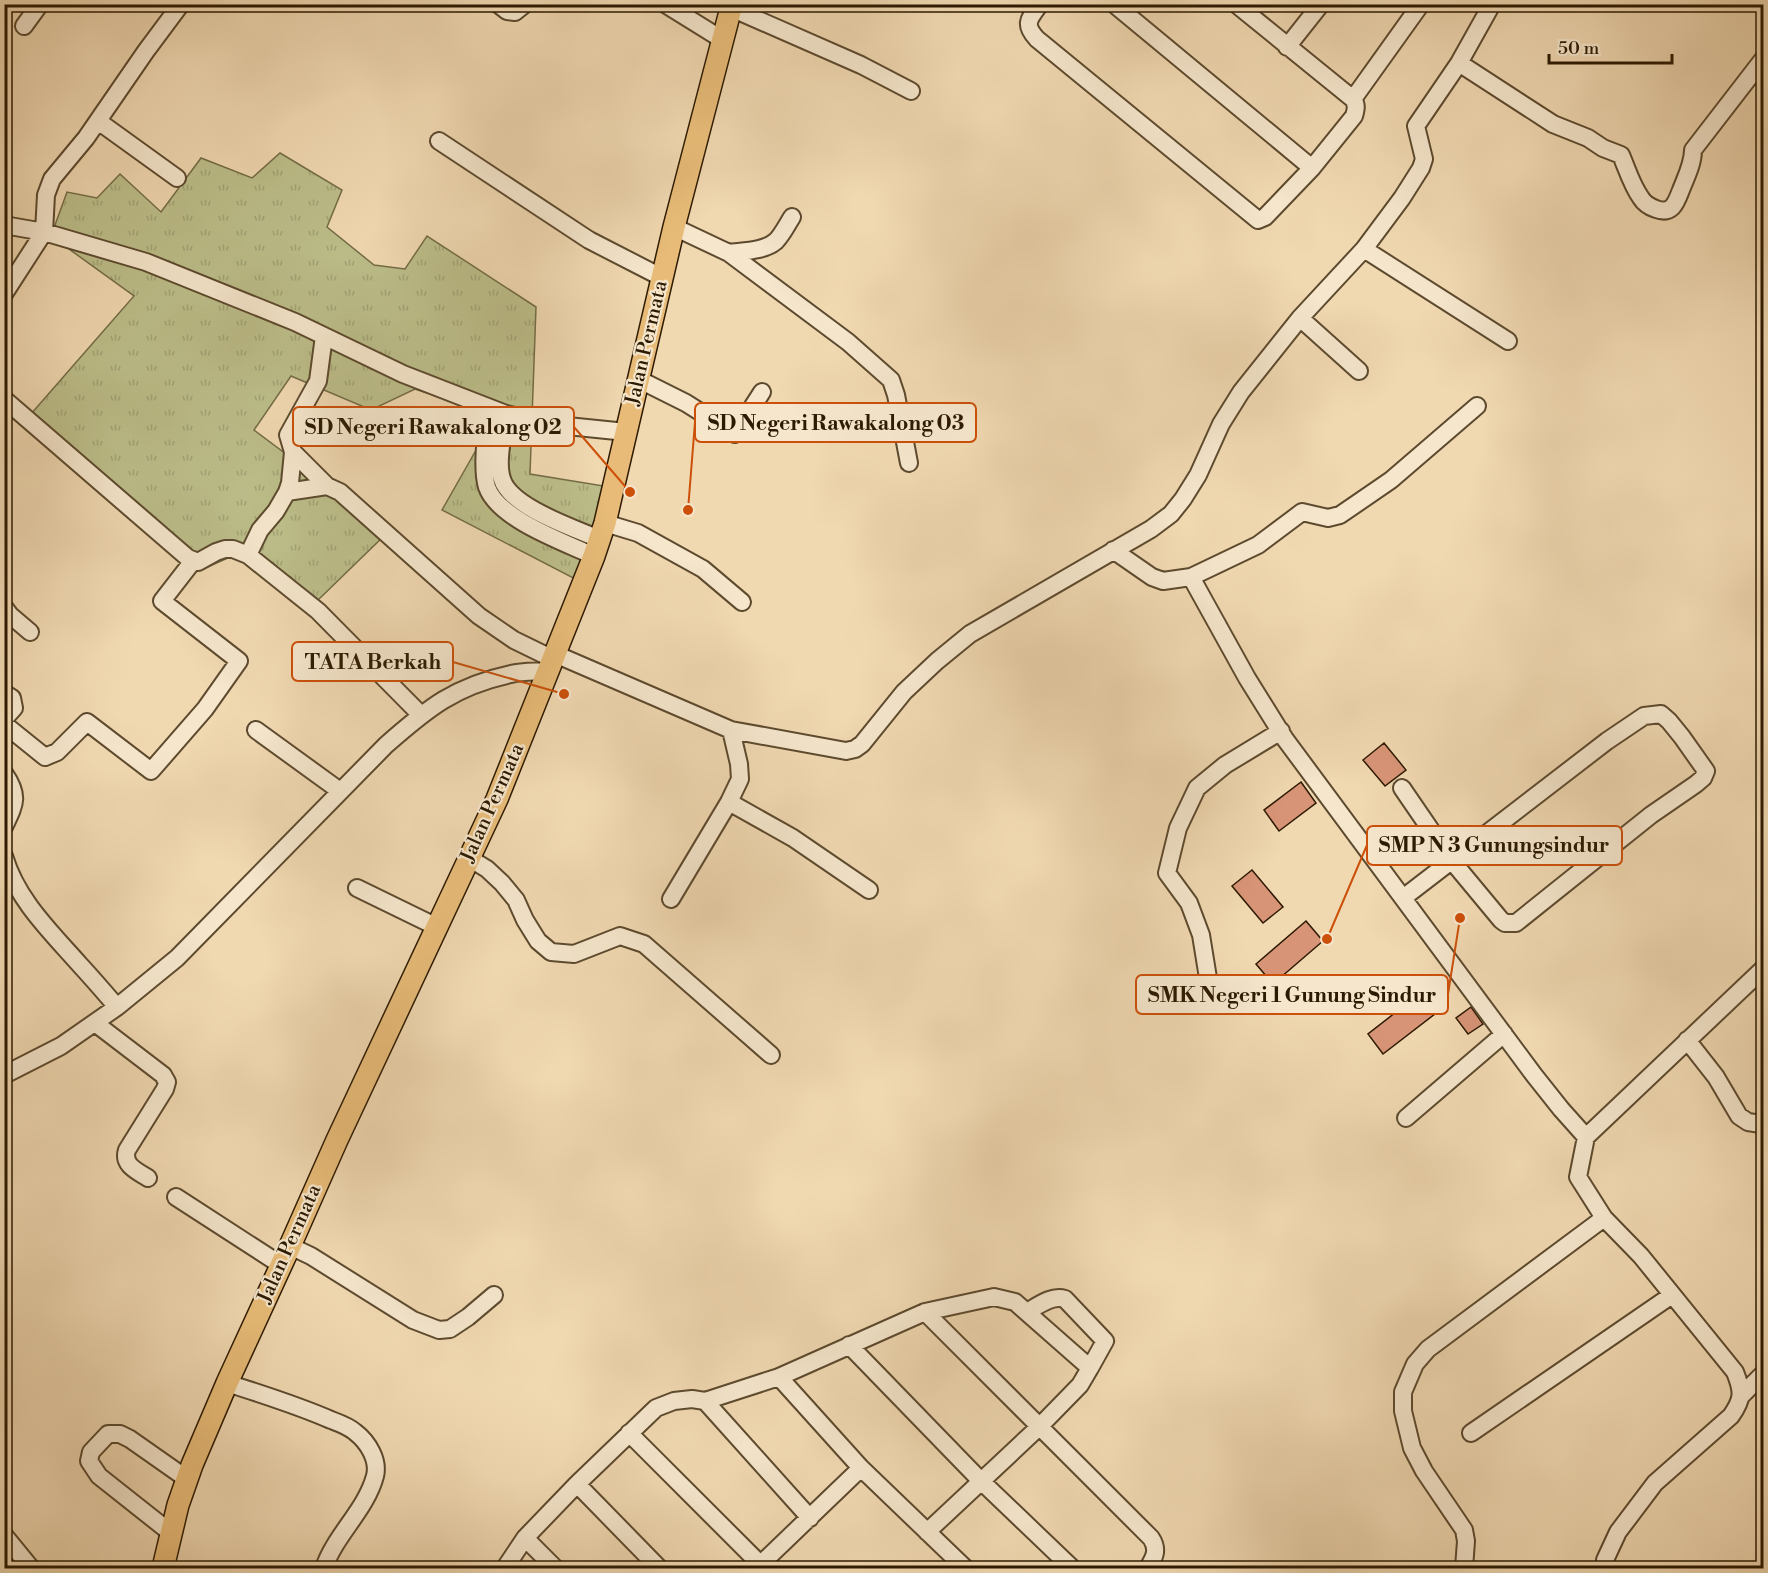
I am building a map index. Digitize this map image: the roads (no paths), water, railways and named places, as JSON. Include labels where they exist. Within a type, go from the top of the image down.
[{"type":"main road","name":"Jalan Permata","points":[[163,1569],[178,1505],[226,1383],[497,799],[599,539],[674,227],[732,6]]},
{"type":"street","points":[[24,26],[40,4]]},
{"type":"street","points":[[4,294],[44,232],[46,195],[52,179],[86,138],[181,4]]},
{"type":"street","points":[[498,4],[515,12],[525,4]]},
{"type":"street","points":[[665,4],[723,39]]},
{"type":"street","points":[[1040,4],[1028,24],[1030,31],[1037,39],[1258,220],[1265,217],[1312,168],[1353,116],[1356,104],[1353,99],[1236,4]]},
{"type":"street","points":[[1114,4],[1312,168]]},
{"type":"street","points":[[1287,47],[1320,4]]},
{"type":"street","points":[[1353,99],[1421,4]]},
{"type":"street","points":[[293,452],[327,486],[340,492],[479,616],[514,640],[552,661],[731,730],[846,751],[855,749],[862,744],[903,692],[970,634],[1151,529],[1171,514],[1198,476],[1229,410],[1300,318],[1364,249],[1421,168],[1424,159],[1416,126],[1459,63],[1492,4]]},
{"type":"street","points":[[732,6],[861,65],[911,91]]},
{"type":"street","points":[[1459,63],[1553,124],[1621,155],[1640,197],[1649,206],[1664,211],[1671,210],[1677,201],[1690,167],[1693,150],[1764,58]]},
{"type":"street","points":[[98,121],[177,178]]},
{"type":"street","points":[[439,141],[589,240],[663,278]]},
{"type":"street","points":[[729,254],[771,245],[792,217]]},
{"type":"street","points":[[4,225],[44,232],[146,262],[295,322],[403,374],[488,408],[548,424],[626,432]]},
{"type":"street","points":[[674,227],[729,254],[848,342],[891,380],[909,463]]},
{"type":"street","points":[[1364,249],[1508,341]]},
{"type":"street","points":[[1300,318],[1359,371]]},
{"type":"street","points":[[248,555],[260,530],[276,511],[287,492],[293,452],[288,435],[318,381],[324,336]]},
{"type":"street","points":[[638,379],[686,403],[735,434],[762,392]]},
{"type":"street","points":[[4,399],[188,558],[198,562],[225,549],[233,549],[248,555],[318,611],[420,714]]},
{"type":"street","points":[[1113,550],[1152,577],[1163,581],[1191,577],[1258,545],[1302,512],[1328,518],[1340,515],[1391,480],[1477,406]]},
{"type":"street","points":[[488,408],[486,486],[501,508],[524,523],[599,539],[638,533],[703,568],[742,602]]},
{"type":"street","points":[[507,414],[501,450],[501,468],[502,480],[508,490],[532,510],[599,539]]},
{"type":"street","points":[[287,492],[327,486]]},
{"type":"street","points":[[4,724],[45,757],[57,752],[87,722],[152,771],[206,710],[239,661],[162,601],[193,561]]},
{"type":"street","points":[[1191,577],[1247,678],[1281,731],[1344,820],[1504,1034],[1561,1109],[1586,1137]]},
{"type":"street","points":[[4,607],[30,632]]},
{"type":"street","points":[[4,1075],[62,1046],[117,1007],[177,958],[340,791],[420,714],[471,685],[552,661]]},
{"type":"street","points":[[4,693],[12,698],[14,708],[4,719]]},
{"type":"street","points":[[1402,788],[1452,861],[1501,920],[1505,923],[1516,923],[1651,815],[1696,784],[1703,778],[1706,771],[1669,721],[1661,714],[1644,716],[1577,763],[1452,861],[1403,898]]},
{"type":"street","points":[[256,730],[340,791]]},
{"type":"street","points":[[671,899],[729,802],[740,779],[731,730]]},
{"type":"street","points":[[1208,978],[1201,935],[1189,903],[1167,873],[1178,828],[1197,788],[1225,765],[1281,731]]},
{"type":"street","points":[[4,773],[16,798],[11,816],[4,827]]},
{"type":"street","points":[[729,802],[793,838],[868,890]]},
{"type":"street","points":[[4,856],[13,881],[25,901],[59,943],[117,1007]]},
{"type":"street","points":[[469,858],[487,868],[502,883],[516,900],[538,940],[551,952],[574,954],[620,936],[644,944],[771,1055]]},
{"type":"street","points":[[357,888],[437,927]]},
{"type":"street","points":[[1605,1569],[1605,1560],[1618,1532],[1655,1483],[1731,1416],[1741,1396],[1735,1372],[1641,1256],[1604,1218],[1578,1177],[1586,1137],[1764,968]]},
{"type":"street","points":[[95,1023],[163,1075],[167,1082],[124,1156],[132,1168],[148,1178]]},
{"type":"street","points":[[1406,1118],[1504,1034]]},
{"type":"street","points":[[1687,1040],[1716,1077],[1739,1116],[1748,1122],[1764,1127]]},
{"type":"street","points":[[176,1197],[281,1265]]},
{"type":"street","points":[[1464,1569],[1466,1541],[1464,1530],[1424,1471],[1412,1448],[1403,1411],[1403,1392],[1415,1364],[1428,1349],[1604,1218]]},
{"type":"street","points":[[290,1246],[311,1256],[413,1320],[439,1330],[450,1329],[494,1295]]},
{"type":"street","points":[[1471,1433],[1672,1295]]},
{"type":"street","points":[[505,1569],[525,1538],[656,1408],[674,1401],[692,1399],[705,1401],[779,1377],[925,1312],[994,1297],[1014,1302],[1090,1368]]},
{"type":"street","points":[[927,1532],[1039,1427],[1080,1385],[1105,1341],[1065,1299],[1053,1298],[1027,1312]]},
{"type":"street","points":[[925,1312],[1151,1538],[1156,1550],[1148,1569]]},
{"type":"street","points":[[849,1345],[980,1480],[1072,1569]]},
{"type":"street","points":[[1741,1396],[1764,1373]]},
{"type":"street","points":[[779,1377],[861,1468],[965,1569]]},
{"type":"street","points":[[226,1383],[296,1406],[343,1425],[355,1431],[366,1442],[373,1456],[375,1474],[366,1497],[329,1553],[324,1569]]},
{"type":"street","points":[[705,1401],[810,1518]]},
{"type":"street","points":[[629,1433],[762,1567],[861,1468]]},
{"type":"street","points":[[171,1533],[99,1476],[89,1461],[91,1452],[108,1434],[120,1434],[187,1479]]},
{"type":"street","points":[[577,1484],[659,1569]]},
{"type":"street","points":[[4,1535],[31,1569]]},
{"type":"street","points":[[525,1538],[555,1569]]},
{"type":"place","name":"SD Negeri Rawakalong 02","points":[[630,492]]},
{"type":"place","name":"SD Negeri Rawakalong 03","points":[[688,510]]},
{"type":"place","name":"TATA Berkah","points":[[564,694]]},
{"type":"place","name":"SMK Negeri 1 Gunung Sindur","points":[[1460,918]]},
{"type":"place","name":"SMP N 3 Gunungsindur","points":[[1327,939]]}]
